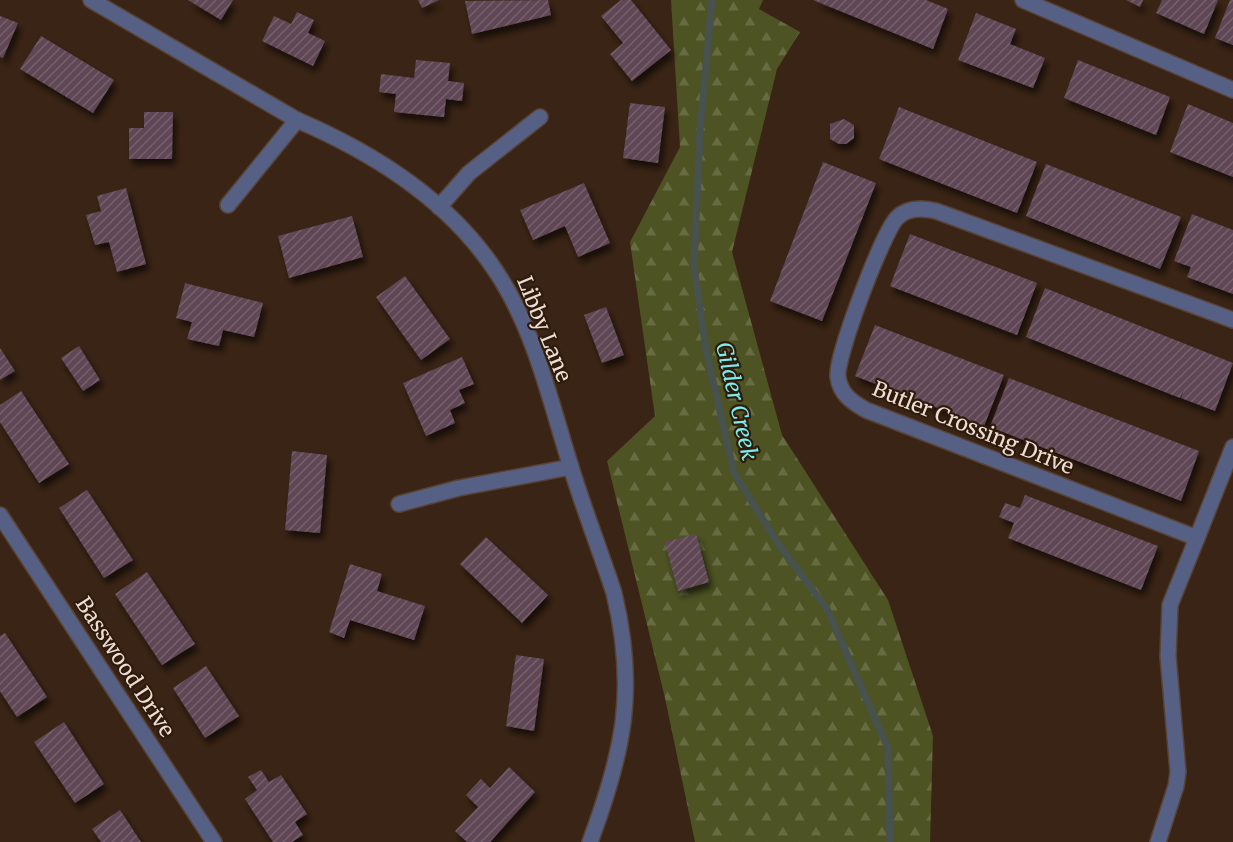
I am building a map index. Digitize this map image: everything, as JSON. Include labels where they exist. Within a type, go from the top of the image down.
[{"type":"street","name":"Libby Lane","points":[[91,0],[297,120],[363,152],[398,175],[439,207],[481,250],[512,297],[534,352],[614,593],[622,628],[627,671],[625,713],[618,757],[590,842]]},
{"type":"street","points":[[1023,0],[1233,90]]},
{"type":"street","points":[[439,207],[468,173],[540,117]]},
{"type":"street","points":[[228,205],[297,120]]},
{"type":"street","name":"Butler Crossing Drive","points":[[1197,538],[866,410],[852,402],[843,392],[837,370],[845,341],[886,236],[898,217],[910,210],[936,211],[1233,320]]},
{"type":"street","points":[[1158,842],[1176,786],[1178,772],[1168,656],[1170,605],[1233,447]]},
{"type":"street","points":[[399,504],[459,488],[571,466]]},
{"type":"street","name":"Basswood Drive","points":[[0,515],[214,842]]},
{"type":"green space","points":[[671,0],[763,0],[759,9],[800,32],[777,69],[732,252],[782,435],[888,600],[933,736],[930,842],[695,842],[665,698],[607,461],[655,416],[630,242],[680,147]]},
{"type":"building","points":[[188,0],[233,0],[221,20]]},
{"type":"building","points":[[418,0],[439,0],[422,8]]},
{"type":"building","points":[[548,0],[551,15],[472,34],[465,1]]},
{"type":"building","points":[[621,0],[631,0],[671,50],[632,81],[610,54],[623,43],[601,16]]},
{"type":"building","points":[[813,0],[926,0],[948,9],[933,49]]},
{"type":"building","points":[[1126,0],[1143,0],[1140,7]]},
{"type":"building","points":[[1162,0],[1218,0],[1204,34],[1156,13]]},
{"type":"building","points":[[1230,0],[1233,0],[1233,45],[1215,38]]},
{"type":"building","points":[[297,12],[314,20],[308,33],[325,41],[313,66],[262,41],[274,16],[291,24]]},
{"type":"building","points":[[976,13],[1016,29],[1010,44],[1045,58],[1033,88],[958,60]]},
{"type":"building","points":[[0,16],[18,23],[3,58],[0,57]]},
{"type":"building","points":[[41,36],[114,80],[93,113],[20,69]]},
{"type":"building","points":[[416,60],[450,63],[448,81],[464,83],[462,101],[446,99],[444,117],[394,112],[396,94],[379,92],[381,74],[414,78]]},
{"type":"building","points":[[1078,60],[1170,97],[1156,135],[1064,98]]},
{"type":"building","points":[[630,103],[665,107],[658,163],[623,158]]},
{"type":"building","points":[[1188,104],[1233,123],[1233,177],[1170,152]]},
{"type":"building","points":[[899,107],[1037,162],[1017,213],[879,159]]},
{"type":"building","points":[[144,112],[173,112],[172,159],[129,159],[129,128],[144,128]]},
{"type":"building","points":[[844,119],[854,125],[854,138],[846,144],[839,144],[830,139],[830,124]]},
{"type":"building","points":[[823,162],[876,183],[822,321],[770,301]]},
{"type":"building","points":[[1046,164],[1181,217],[1160,269],[1026,216]]},
{"type":"building","points":[[584,183],[610,243],[578,257],[565,226],[533,240],[520,210]]},
{"type":"building","points":[[126,188],[146,264],[117,272],[109,242],[95,245],[86,215],[101,211],[97,196]]},
{"type":"building","points":[[1192,214],[1233,230],[1233,294],[1187,277],[1191,267],[1174,261]]},
{"type":"building","points":[[352,216],[363,257],[289,278],[278,236]]},
{"type":"building","points":[[910,234],[1037,283],[1017,335],[890,286]]},
{"type":"building","points":[[405,276],[450,339],[421,360],[376,297]]},
{"type":"building","points":[[185,283],[263,303],[254,337],[223,330],[219,346],[187,339],[192,322],[176,318]]},
{"type":"building","points":[[1045,288],[1233,363],[1215,411],[1181,398],[1184,389],[1180,398],[1026,337]]},
{"type":"building","points":[[606,307],[624,355],[602,363],[584,315]]},
{"type":"building","points":[[875,325],[1004,375],[984,426],[855,376]]},
{"type":"building","points":[[79,346],[100,380],[83,391],[61,358]]},
{"type":"building","points":[[0,348],[15,371],[0,380]]},
{"type":"building","points":[[462,357],[474,384],[459,390],[465,403],[450,410],[455,423],[426,436],[403,383]]},
{"type":"building","points":[[1009,378],[1199,451],[1181,501],[990,427]]},
{"type":"building","points":[[21,391],[69,464],[39,483],[0,422],[0,405]]},
{"type":"building","points":[[292,451],[327,455],[320,533],[285,530]]},
{"type":"building","points":[[87,490],[133,560],[104,578],[59,508]]},
{"type":"building","points":[[1025,495],[1158,546],[1141,590],[1008,538],[1014,523],[999,517],[1005,503],[1020,508]]},
{"type":"building","points":[[696,534],[709,582],[678,591],[665,542]]},
{"type":"building","points":[[486,537],[548,595],[522,623],[460,564]]},
{"type":"building","points":[[350,564],[382,574],[377,591],[425,606],[414,640],[350,620],[344,638],[329,632]]},
{"type":"building","points":[[147,572],[195,644],[162,665],[115,594]]},
{"type":"building","points":[[5,633],[47,697],[17,717],[0,691],[0,636]]},
{"type":"building","points":[[516,655],[544,659],[534,731],[506,726]]},
{"type":"building","points":[[206,666],[239,716],[205,738],[173,688]]},
{"type":"building","points":[[64,722],[104,784],[75,803],[34,742]]},
{"type":"building","points":[[509,767],[535,792],[490,842],[467,842],[455,831],[478,807],[466,795],[481,779],[490,788]]},
{"type":"building","points":[[261,770],[269,782],[281,775],[307,814],[295,822],[303,835],[292,842],[273,842],[245,799],[257,790],[248,777]]},
{"type":"building","points":[[120,810],[141,842],[101,842],[92,829]]},
{"type":"waterway","name":"Gilder Creek","points":[[712,0],[700,131],[694,266],[706,350],[734,473],[777,542],[827,609],[888,748],[890,842]]}]
